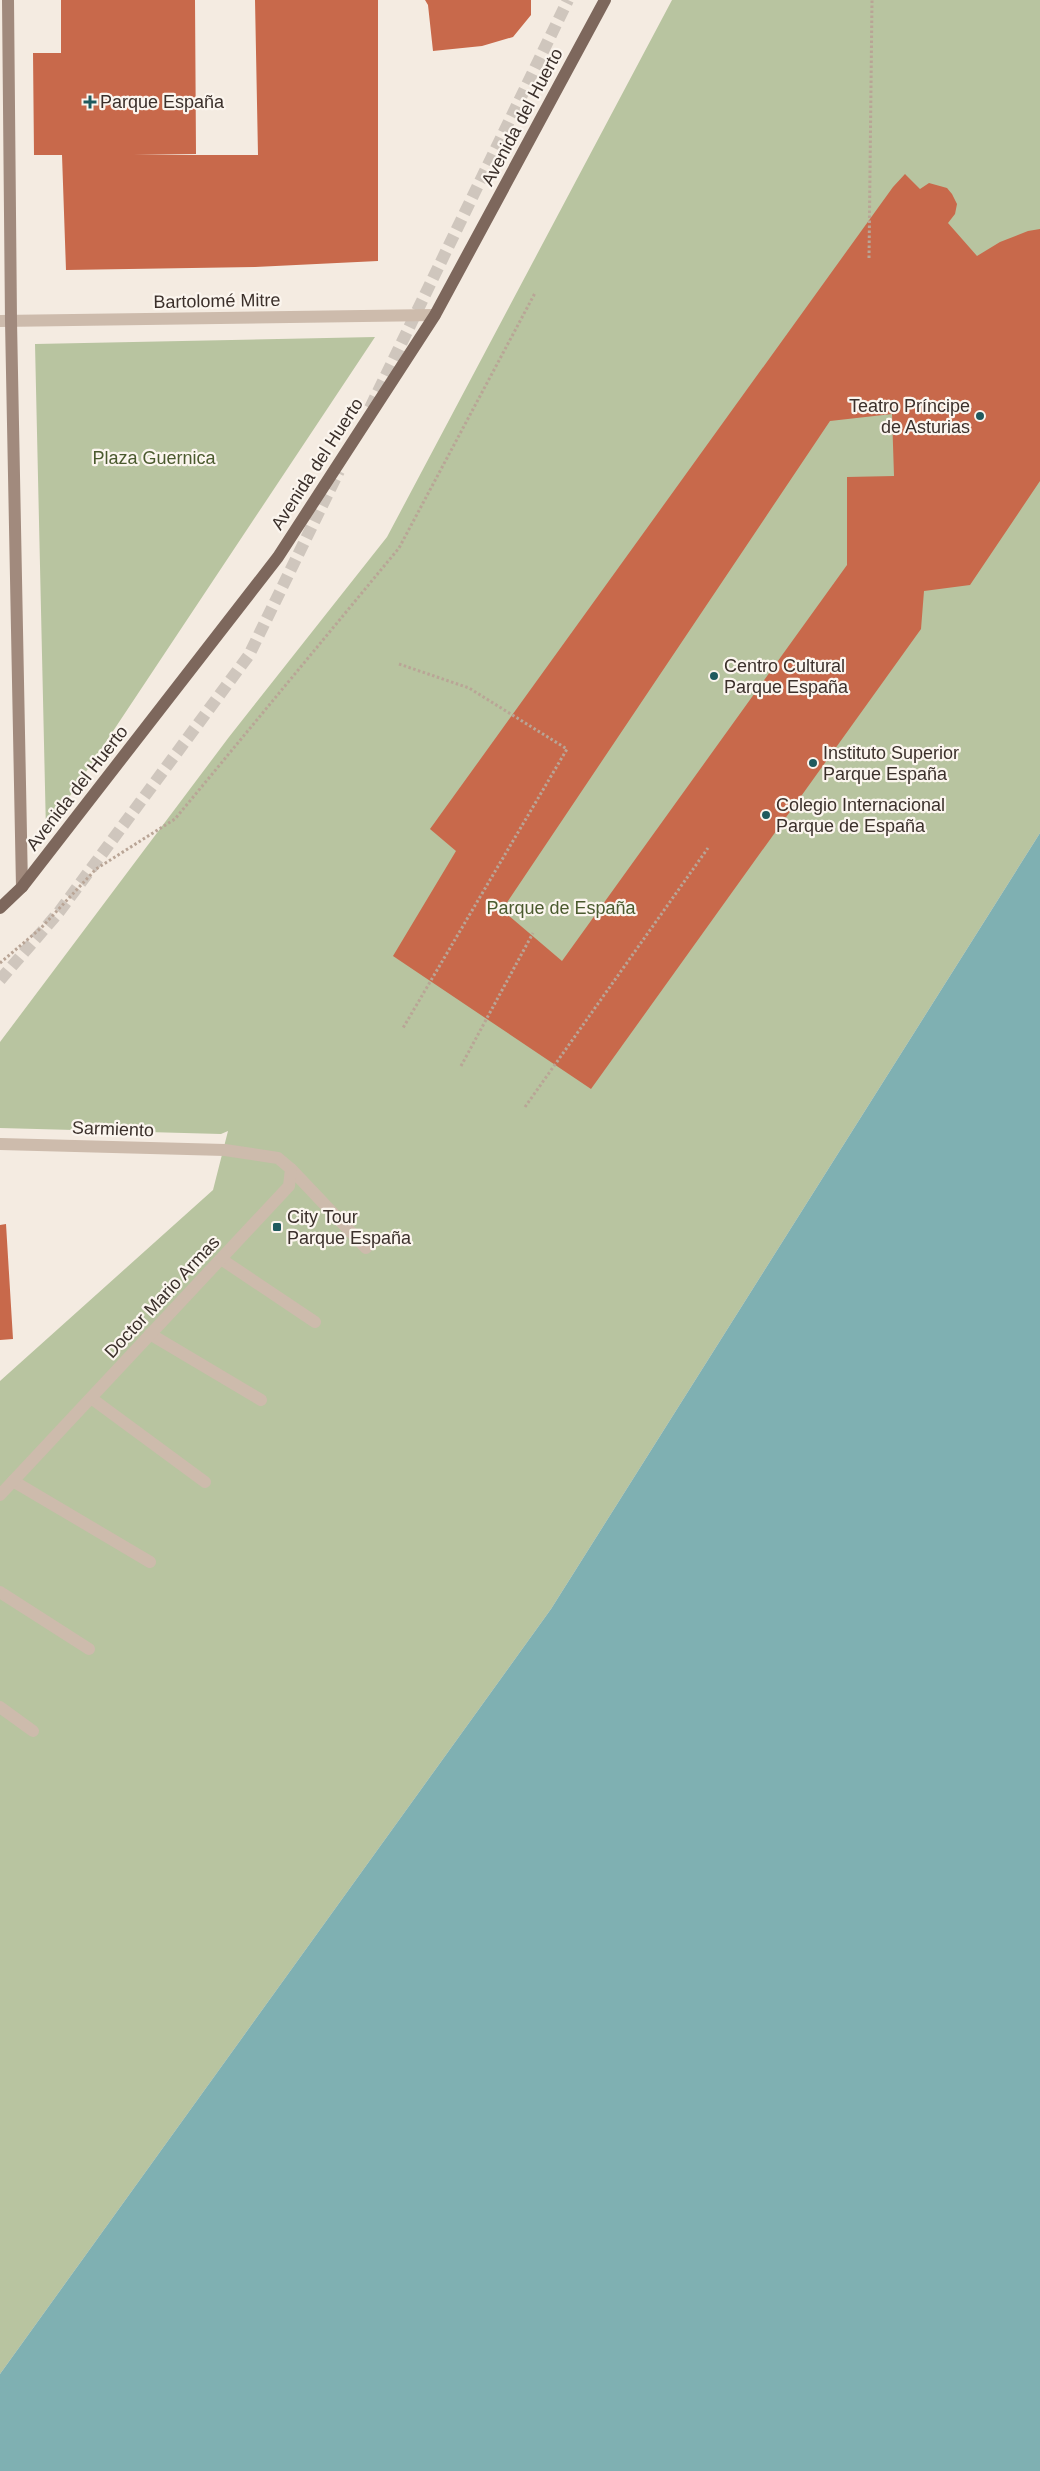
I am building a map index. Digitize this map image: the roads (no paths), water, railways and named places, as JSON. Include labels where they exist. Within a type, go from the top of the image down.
[{"type":"main road","name":"Avenida del Huerto","points":[[0,908],[22,887],[278,557],[434,315],[605,0]]},
{"type":"street","points":[[8,0],[5,321],[22,887]]},
{"type":"street","name":"Bartolomé Mitre","points":[[5,321],[434,315]]},
{"type":"street","name":"Sarmiento","points":[[0,1144],[225,1150],[278,1158],[291,1169]]},
{"type":"street","points":[[291,1169],[366,1248]]},
{"type":"street","name":"Doctor Mario Armas","points":[[0,1495],[289,1186],[291,1169]]},
{"type":"street","points":[[221,1258],[315,1322]]},
{"type":"street","points":[[150,1334],[261,1400]]},
{"type":"street","points":[[91,1398],[205,1482]]},
{"type":"street","points":[[13,1481],[150,1562]]},
{"type":"street","points":[[0,1592],[89,1649]]},
{"type":"street","points":[[0,1707],[33,1731]]},
{"type":"water","points":[[1040,833],[1040,2471],[0,2471],[0,2374],[551,1609]]},
{"type":"tunnel","points":[[370,408],[568,0]]},
{"type":"tunnel","points":[[0,980],[59,912],[249,655],[339,471]]},
{"type":"place","name":"Parque España","points":[[90,102]]},
{"type":"place","name":"Teatro Príncipe de Asturias","points":[[980,416]]},
{"type":"place","name":"Centro Cultural Parque España","points":[[714,676]]},
{"type":"place","name":"Instituto Superior Parque España","points":[[813,763]]},
{"type":"place","name":"Colegio Internacional Parque de España","points":[[766,815]]},
{"type":"place","name":"City Tour Parque España","points":[[277,1227]]},
{"type":"park label","name":"Plaza Guernica","points":[[154,458]]},
{"type":"park label","name":"Parque de España","points":[[561,908]]}]
